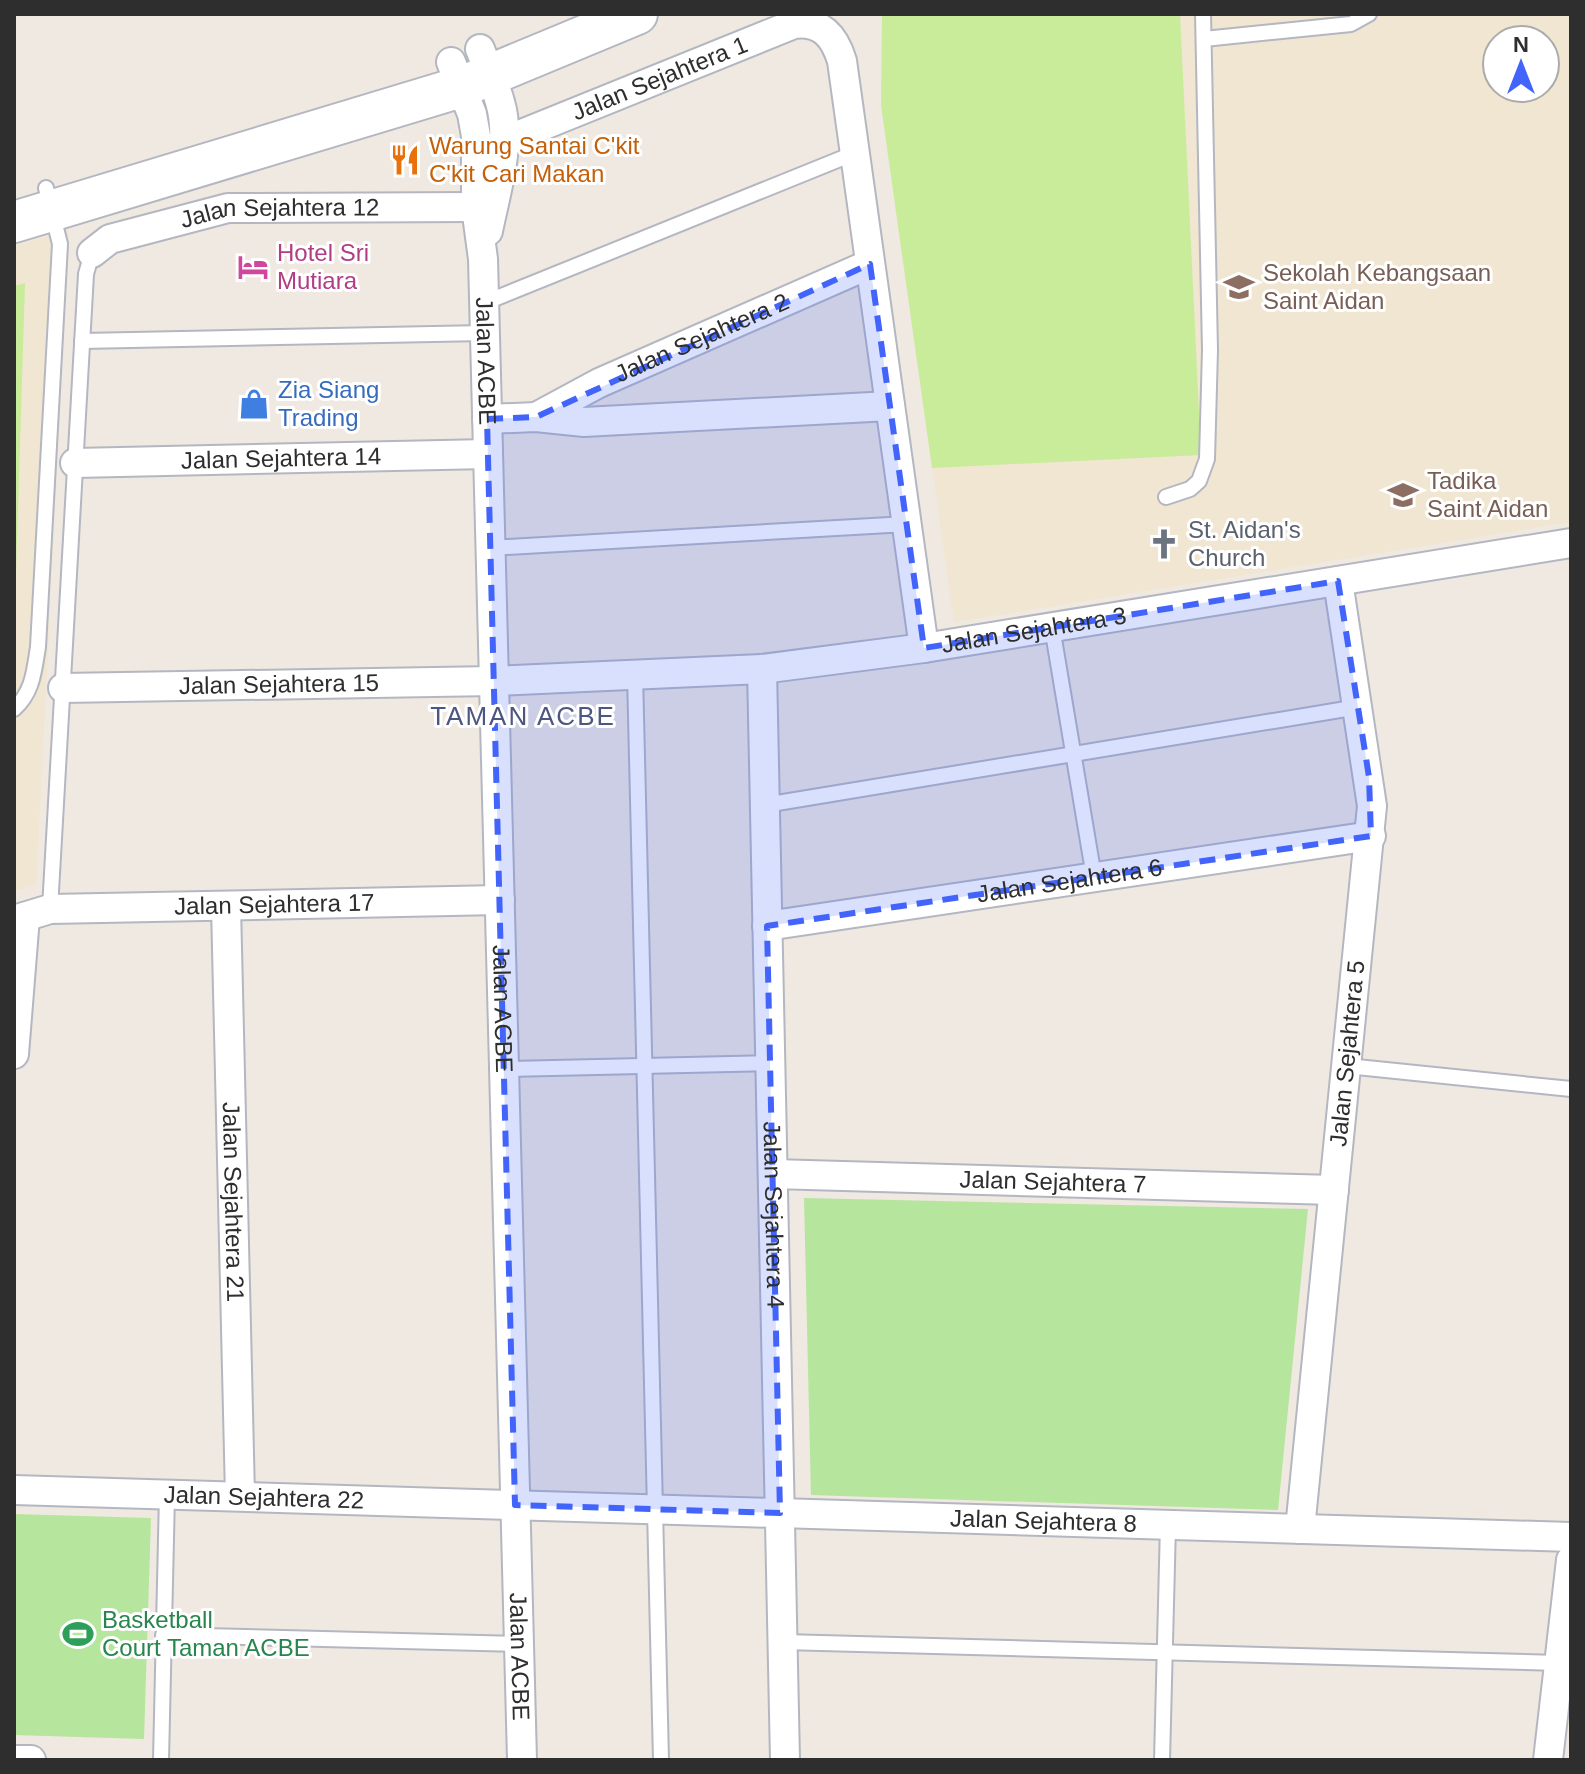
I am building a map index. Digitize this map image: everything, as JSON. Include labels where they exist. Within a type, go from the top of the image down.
[{"type":"main road","points":[[471,68],[566,14]]},
{"type":"main road","points":[[14,222],[38,198],[471,68],[637,14]]},
{"type":"street","name":"Jalan Sejahtera 1","points":[[502,142],[778,22],[819,26],[831,37],[842,61],[855,153]]},
{"type":"street","name":"Jalan ACBE","points":[[471,68],[501,103],[502,142],[498,183],[483,259]]},
{"type":"street","name":"Jalan ACBE","points":[[471,68],[476,136],[476,207],[483,259],[522,1760]]},
{"type":"street","points":[[855,153],[924,648]]},
{"type":"street","name":"Jalan Sejahtera 12","points":[[92,253],[110,239],[228,208],[476,207]]},
{"type":"street","name":"Jalan Sejahtera 2","points":[[536,417],[599,383],[870,264]]},
{"type":"street","name":"Jalan Sejahtera 2","points":[[487,419],[536,417],[584,422],[890,406]]},
{"type":"street","name":"Jalan Sejahtera 14","points":[[75,463],[488,454]]},
{"type":"street","name":"Jalan Sejahtera 3","points":[[494,681],[762,669],[924,648],[1571,543]]},
{"type":"street","name":"Jalan Sejahtera 5","points":[[1300,1529],[1371,836],[1369,777],[1338,581]]},
{"type":"street","name":"Jalan Sejahtera 4","points":[[762,669],[785,1760]]},
{"type":"street","name":"Jalan Sejahtera 15","points":[[63,688],[494,681]]},
{"type":"street","name":"Jalan Sejahtera 6","points":[[767,926],[1371,836]]},
{"type":"street","name":"Jalan Sejahtera 17","points":[[30,915],[226,906],[500,900]]},
{"type":"street","name":"Jalan Sejahtera 21","points":[[226,906],[240,1496]]},
{"type":"street","points":[[14,1054],[30,915]]},
{"type":"street","name":"Jalan Sejahtera 7","points":[[773,1174],[1334,1190]]},
{"type":"street","name":"Jalan Sejahtera 22","points":[[14,1490],[515,1505]]},
{"type":"street","name":"Jalan Sejahtera 8","points":[[515,1505],[1571,1537]]},
{"type":"street","points":[[1548,1760],[1571,1560]]},
{"type":"street","points":[[14,1760],[31,1760]]},
{"type":"lane","points":[[1166,497],[1190,489],[1199,481],[1207,459],[1210,350],[1203,14]]},
{"type":"lane","points":[[1204,39],[1351,24],[1369,14]]},
{"type":"lane","points":[[484,303],[855,153]]},
{"type":"lane","points":[[14,709],[23,701],[33,682],[38,647],[60,244],[38,198]]},
{"type":"lane","points":[[30,915],[63,688],[86,274],[92,253]]},
{"type":"lane","points":[[82,341],[485,333]]},
{"type":"lane","points":[[490,548],[907,524]]},
{"type":"lane","points":[[1052,627],[1094,877]]},
{"type":"lane","points":[[635,674],[661,1760]]},
{"type":"lane","points":[[765,805],[1358,707]]},
{"type":"lane","points":[[504,1069],[770,1063]]},
{"type":"lane","points":[[1347,1066],[1571,1089]]},
{"type":"lane","points":[[161,1760],[167,1494]]},
{"type":"lane","points":[[1162,1760],[1168,1525]]},
{"type":"lane","points":[[163,1635],[519,1644]]},
{"type":"lane","points":[[783,1642],[1559,1663]]},
{"type":"highlighted area","points":[[870,264],[924,648],[1338,581],[1369,777],[1371,836],[767,926],[780,1513],[515,1505],[487,419],[536,417]]},
{"type":"shaded area","name":"Sekolah Kebangsaan Saint Aidan","points":[[882,14],[1571,14],[1571,522],[954,622],[881,105]]},
{"type":"shaded area","points":[[69,230],[36,885],[14,891],[14,246]]},
{"type":"green space","points":[[882,14],[1180,14],[1201,455],[932,468],[881,105]]},
{"type":"green space","points":[[25,283],[15,606],[14,606],[14,286]]},
{"type":"green space","points":[[804,1198],[1308,1209],[1278,1510],[811,1495]]},
{"type":"green space","points":[[14,1514],[151,1518],[144,1739],[14,1735]]},
{"type":"place","name":"Warung Santai C'kit C'kit Cari Makan","points":[[405,160]]},
{"type":"place","name":"Hotel Sri Mutiara","points":[[253,267]]},
{"type":"place","name":"Sekolah Kebangsaan Saint Aidan","points":[[1239,287]]},
{"type":"place","name":"Zia Siang Trading","points":[[254,404]]},
{"type":"place","name":"Tadika Saint Aidan","points":[[1403,495]]},
{"type":"place","name":"St. Aidan's Church","points":[[1164,544]]},
{"type":"place","name":"Basketball Court Taman ACBE","points":[[78,1634]]},
{"type":"district","name":"TAMAN ACBE","points":[[523,716]]}]
